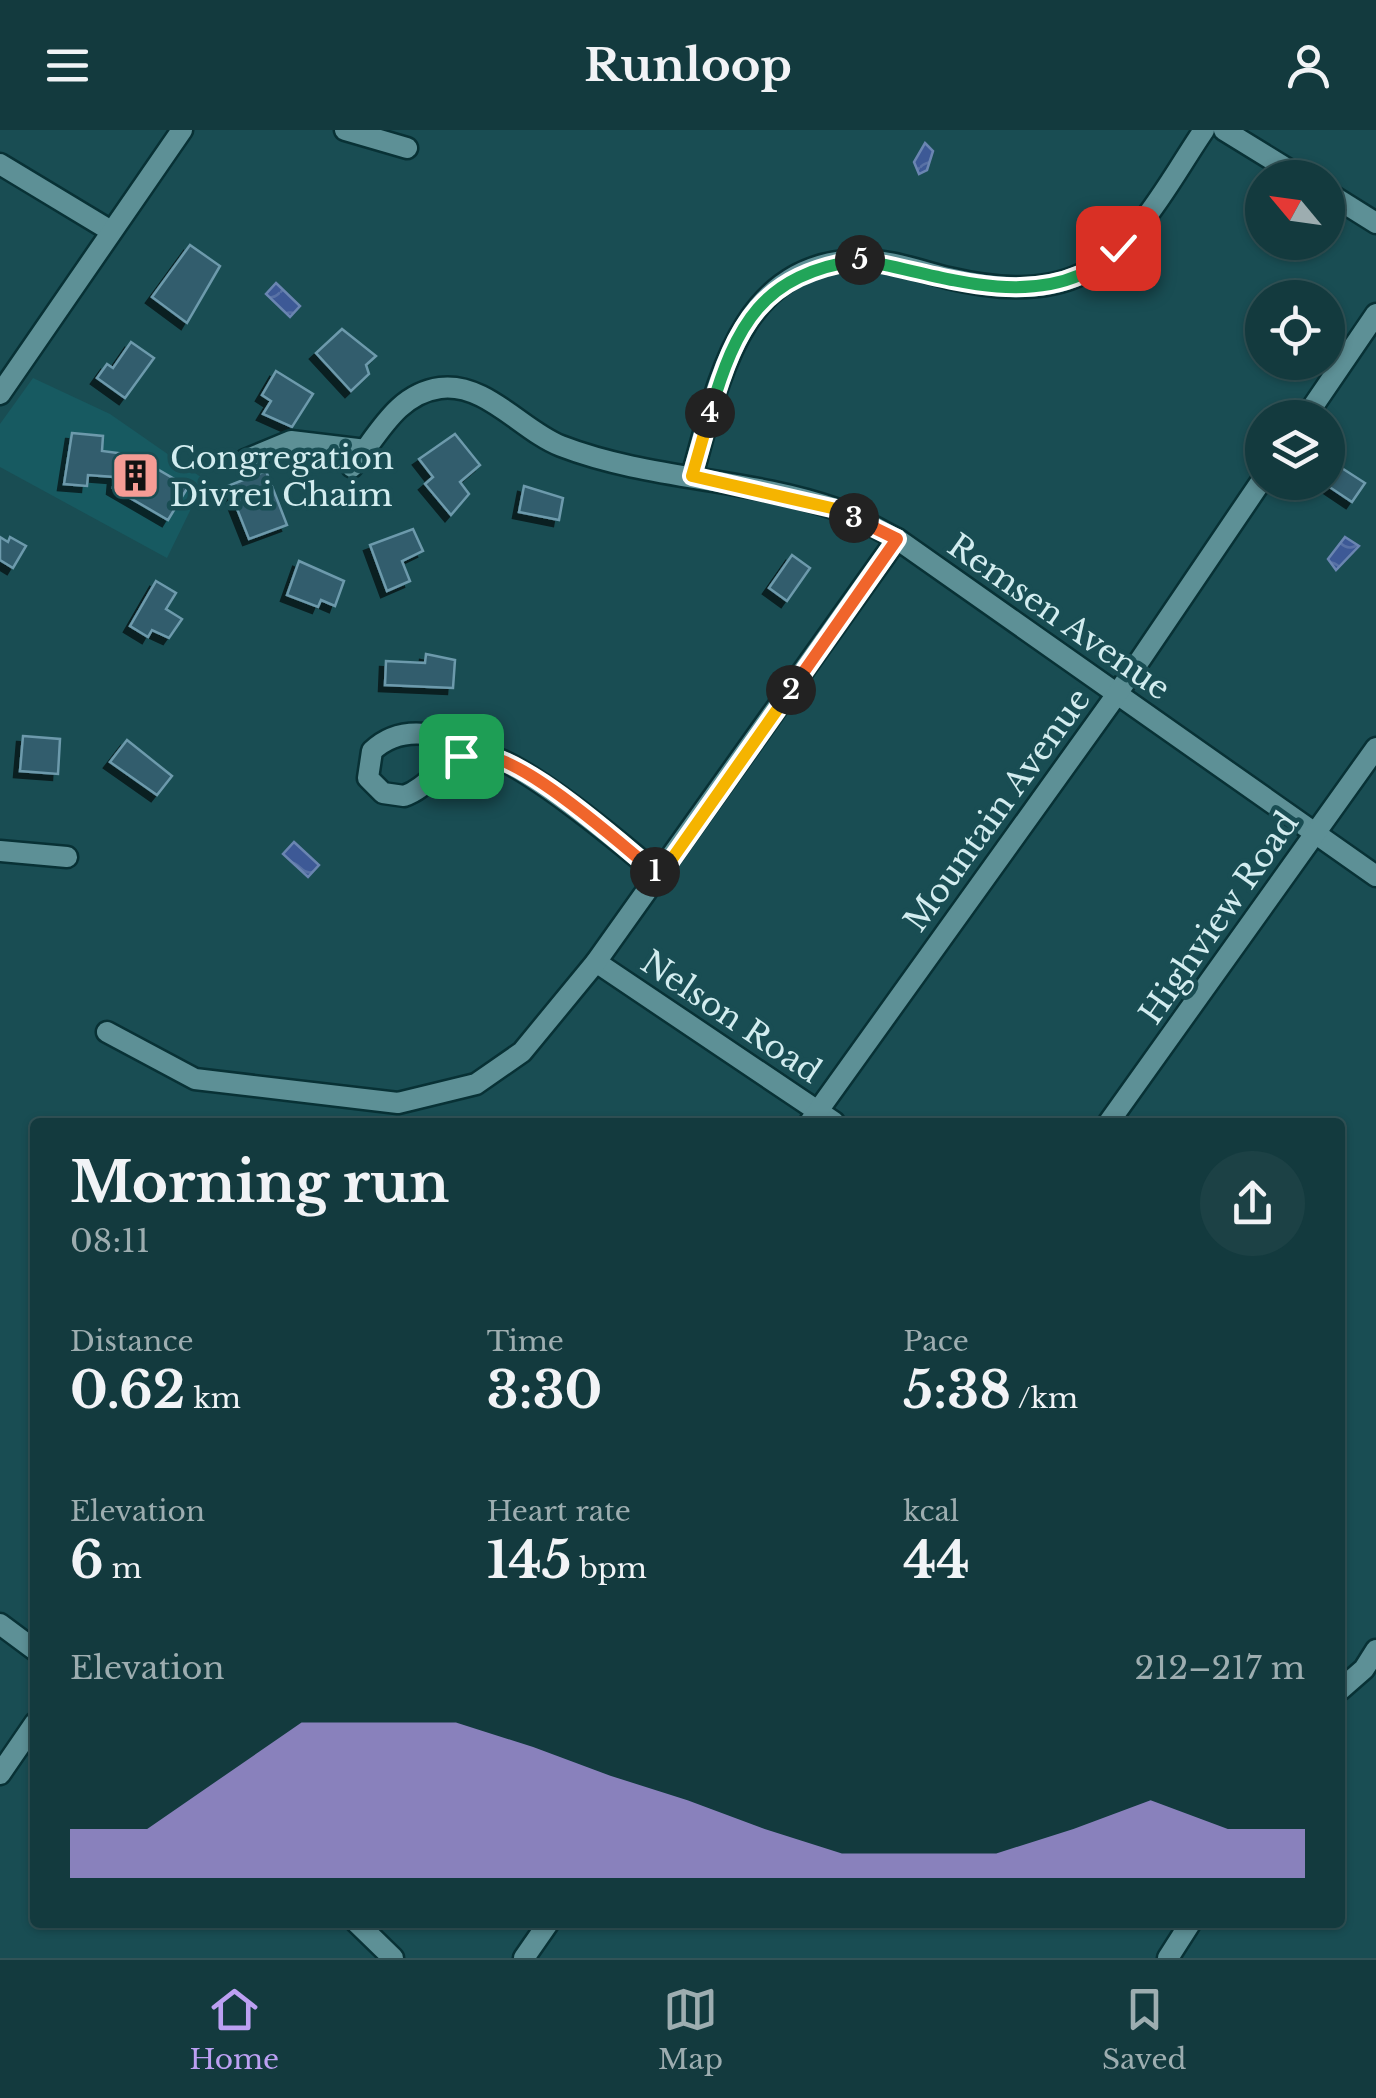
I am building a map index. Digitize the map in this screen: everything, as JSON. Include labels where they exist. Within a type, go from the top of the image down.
[{"type":"street","points":[[0,394],[182,130]]},
{"type":"street","points":[[345,130],[408,148]]},
{"type":"street","points":[[692,476],[726,359],[750,315],[786,282],[822,266],[860,260],[986,287],[1040,286],[1082,274],[1118,248],[1204,130]]},
{"type":"street","points":[[1224,130],[1273,160]]},
{"type":"street","points":[[0,164],[111,231]]},
{"type":"street","points":[[1345,204],[1376,223]]},
{"type":"street","points":[[1317,400],[1376,314]]},
{"type":"street","name":"Remsen Avenue","points":[[246,460],[291,441],[360,458],[394,411],[412,398],[446,387],[470,392],[560,446],[836,509],[897,539],[1376,876]]},
{"type":"street","name":"Mountain Avenue","points":[[821,1118],[1248,500]]},
{"type":"street","points":[[107,1032],[194,1080],[398,1103],[476,1084],[522,1052],[596,962],[897,539]]},
{"type":"street","points":[[481,752],[461,756],[404,796],[383,792],[368,778],[372,752],[390,738],[440,736],[481,752],[514,766],[583,813],[660,876]]},
{"type":"street","name":"Highview Road","points":[[1113,1118],[1376,748]]},
{"type":"street","points":[[0,851],[67,857]]},
{"type":"street","name":"Nelson Road","points":[[596,962],[819,1118]]},
{"type":"street","points":[[0,1624],[30,1646]]},
{"type":"street","points":[[1345,1686],[1364,1669],[1376,1650]]},
{"type":"street","points":[[0,1774],[30,1730]]},
{"type":"street","points":[[362,1928],[393,1958]]},
{"type":"street","points":[[524,1958],[545,1928]]},
{"type":"street","points":[[1168,1958],[1187,1928]]},
{"type":"shaded area","points":[[33,378],[110,414],[205,480],[167,558],[0,467],[0,424]]},
{"type":"water","points":[[925,143],[933,151],[927,170],[919,174],[914,162]]},
{"type":"water","points":[[276,283],[300,306],[290,317],[266,294]]},
{"type":"water","points":[[1345,537],[1359,546],[1336,570],[1328,559]]},
{"type":"water","points":[[294,842],[319,865],[308,877],[283,854]]},
{"type":"building","points":[[190,245],[220,266],[187,323],[152,297]]},
{"type":"building","points":[[342,329],[376,356],[366,365],[369,374],[351,391],[316,353]]},
{"type":"building","points":[[131,342],[154,358],[125,398],[97,378],[107,364],[113,368]]},
{"type":"building","points":[[276,371],[313,394],[292,427],[263,414],[271,401],[262,395]]},
{"type":"building","name":"Congregation Divrei Chaim","points":[[72,433],[103,436],[102,451],[133,455],[188,487],[168,520],[113,488],[114,477],[88,475],[87,486],[64,484]]},
{"type":"building","points":[[455,434],[480,465],[460,482],[469,494],[451,515],[425,484],[433,477],[419,459]]},
{"type":"building","points":[[1345,470],[1365,483],[1352,502],[1345,497]]},
{"type":"building","points":[[266,471],[287,525],[249,539],[228,486]]},
{"type":"building","points":[[524,486],[563,498],[559,520],[519,512]]},
{"type":"building","points":[[413,529],[423,551],[402,561],[410,581],[387,591],[370,545]]},
{"type":"building","points":[[0,537],[8,542],[10,537],[26,546],[13,568],[0,560]]},
{"type":"building","points":[[792,555],[810,568],[787,601],[769,588]]},
{"type":"building","points":[[299,561],[344,581],[335,606],[321,600],[318,607],[287,595]]},
{"type":"building","points":[[156,581],[176,593],[166,609],[182,619],[169,638],[152,630],[148,637],[130,626]]},
{"type":"building","points":[[426,654],[455,660],[453,688],[385,685],[386,661],[425,663]]},
{"type":"building","points":[[23,736],[60,739],[58,774],[20,771]]},
{"type":"building","points":[[127,740],[172,776],[157,795],[110,762]]},
{"type":"place","name":"Congregation Divrei Chaim","points":[[135,476]]},
{"type":"route","points":[[461,756],[481,752],[514,766],[583,813],[660,876],[897,539],[836,509],[692,476],[726,359],[750,315],[786,282],[822,266],[860,260],[986,287],[1040,286],[1082,274],[1118,248]]}]
